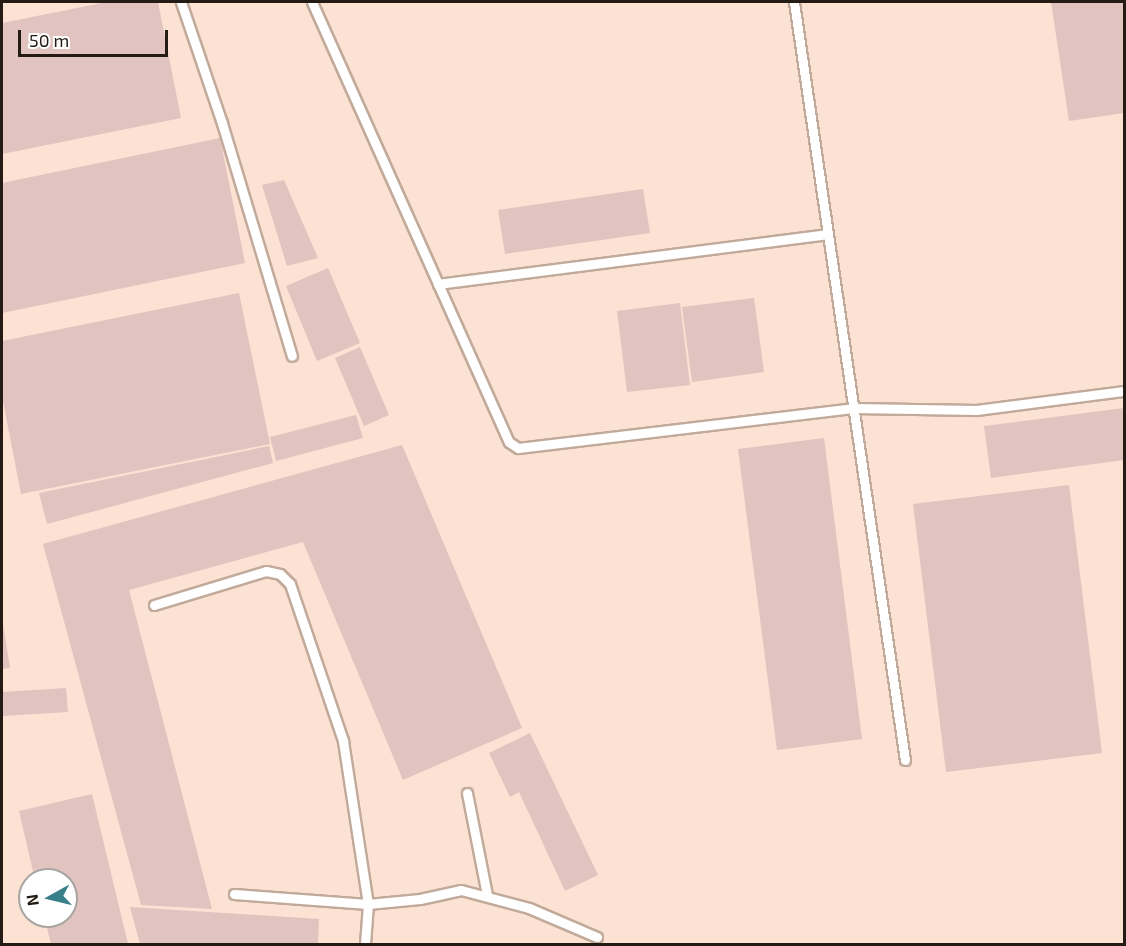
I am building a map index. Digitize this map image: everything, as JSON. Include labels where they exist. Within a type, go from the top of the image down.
[{"type":"lane","points":[[181,2],[222,123],[292,356]]},
{"type":"lane","points":[[312,2],[508,442],[518,448],[854,408],[977,410],[1125,391]]},
{"type":"lane","points":[[794,2],[905,760]]},
{"type":"lane","points":[[438,284],[828,234]]},
{"type":"lane","points":[[154,605],[266,571],[280,574],[290,584],[343,741],[368,904],[365,945]]},
{"type":"lane","points":[[467,793],[487,895]]},
{"type":"lane","points":[[234,894],[368,904],[420,898],[460,890],[487,895],[529,908],[597,937]]},
{"type":"building","points":[[107,2],[158,2],[181,118],[2,154],[2,23]]},
{"type":"building","points":[[1051,2],[1124,2],[1124,113],[1069,121]]},
{"type":"building","points":[[220,138],[245,263],[2,313],[2,183]]},
{"type":"building","points":[[284,180],[318,258],[287,266],[262,185]]},
{"type":"building","points":[[643,189],[650,233],[505,254],[498,210]]},
{"type":"building","points":[[328,268],[360,343],[317,361],[286,286]]},
{"type":"building","points":[[239,293],[270,444],[21,494],[2,396],[2,341]]},
{"type":"building","points":[[754,298],[764,372],[692,382],[682,307]]},
{"type":"building","points":[[680,303],[690,385],[627,392],[617,311]]},
{"type":"building","points":[[360,347],[389,415],[364,426],[335,358]]},
{"type":"building","points":[[1124,408],[1124,460],[991,478],[984,426]]},
{"type":"building","points":[[356,415],[363,438],[276,461],[270,437]]},
{"type":"building","points":[[824,438],[862,739],[777,750],[738,449]]},
{"type":"building","points":[[402,445],[522,728],[403,780],[303,542],[129,590],[212,909],[141,905],[43,544]]},
{"type":"building","points":[[269,446],[273,463],[47,524],[39,493]]},
{"type":"building","points":[[1069,485],[1102,753],[946,772],[913,504]]},
{"type":"building","points":[[2,618],[10,668],[2,669]]},
{"type":"building","points":[[66,688],[68,712],[2,716],[2,692]]},
{"type":"building","points":[[530,733],[598,875],[565,891],[519,792],[510,797],[489,753]]},
{"type":"building","points":[[92,794],[128,944],[51,944],[47,928],[78,928],[78,868],[32,868],[19,811]]},
{"type":"building","points":[[130,907],[319,919],[318,944],[140,944]]}]
